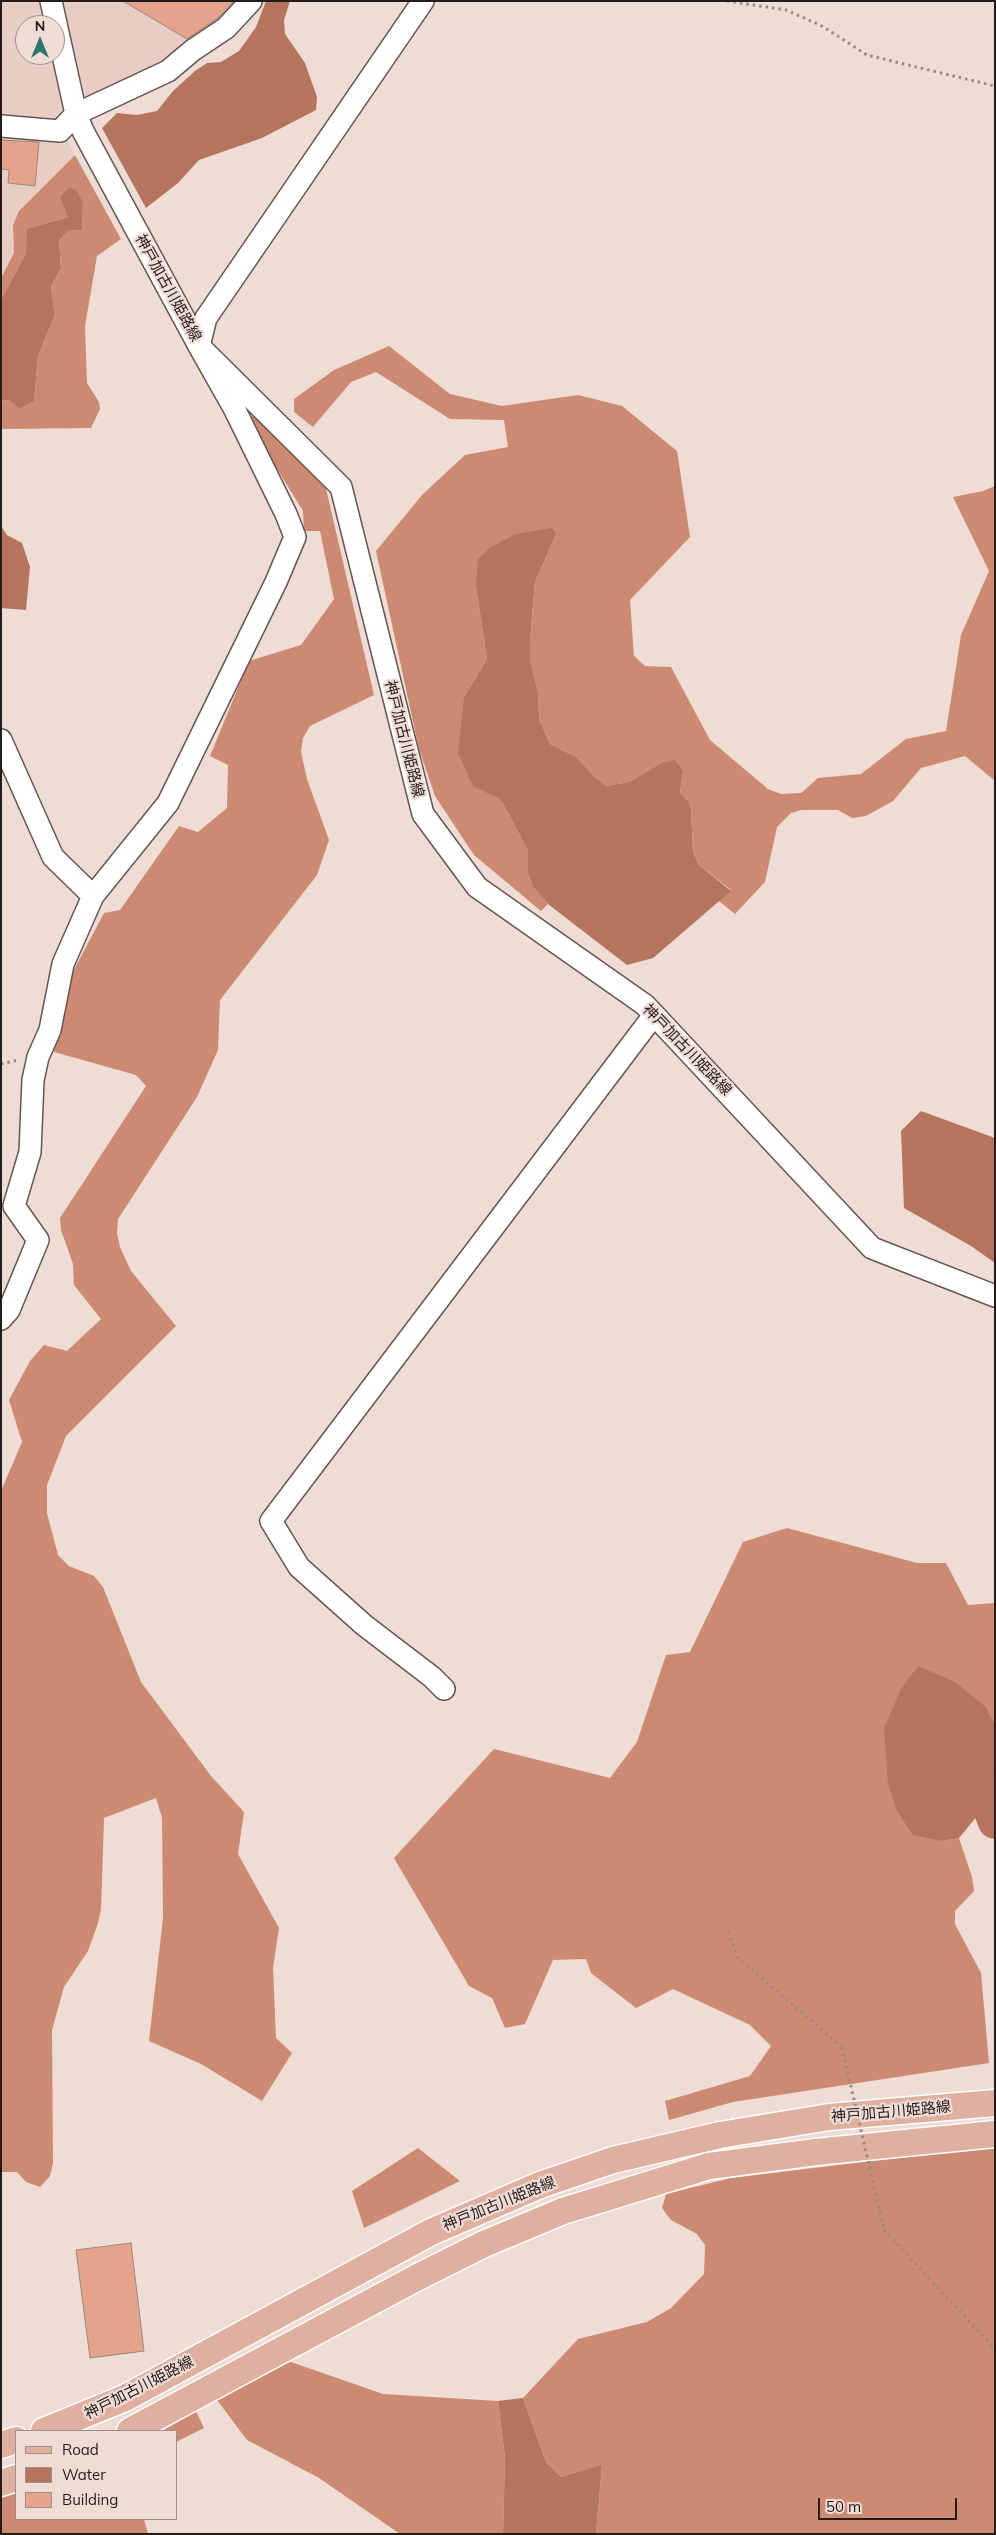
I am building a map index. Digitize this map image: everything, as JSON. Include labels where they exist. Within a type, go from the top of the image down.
[{"type":"main road","name":"神戸加古川姫路線","points":[[46,2430],[125,2398],[431,2232],[540,2185],[613,2160],[720,2135],[829,2117],[995,2102]]},
{"type":"main road","name":"神戸加古川姫路線","points":[[132,2430],[418,2277],[484,2244],[563,2210],[709,2166],[816,2152],[995,2134]]},
{"type":"main road","points":[[1,2445],[15,2440]]},
{"type":"main road","points":[[1,2483],[15,2478]]},
{"type":"street","name":"神戸加古川姫路線","points":[[51,1],[76,114],[83,131],[199,346],[341,487],[423,814],[477,887],[645,1005],[872,1248],[995,1296]]},
{"type":"street","points":[[1,126],[60,131],[76,114],[168,72],[193,50],[226,28],[251,1]]},
{"type":"street","points":[[1,1319],[9,1310],[38,1240],[14,1206],[30,1152],[33,1080],[38,1057],[50,1030],[63,964],[93,896],[168,803],[276,582],[295,537],[286,514],[234,408],[199,346],[206,318],[423,1]]},
{"type":"street","points":[[1,740],[53,857],[93,896]]},
{"type":"street","points":[[444,1689],[432,1677],[364,1625],[298,1567],[271,1520],[654,1015]]},
{"type":"path","points":[[727,1],[786,10],[822,26],[867,55],[995,86]]},
{"type":"path","points":[[728,1932],[738,1958],[842,2048],[884,2230],[995,2349]]},
{"type":"shaded area","points":[[1,1],[39,1],[42,15],[15,15],[15,65],[53,65],[64,117],[50,124],[1,121]]},
{"type":"shaded area","points":[[63,1],[244,1],[139,81],[86,102]]},
{"type":"shaded area","points":[[1,135],[68,141],[75,155],[19,211],[13,225],[14,253],[1,278]]},
{"type":"shaded area","points":[[75,155],[121,239],[97,256],[85,326],[87,383],[99,402],[100,409],[91,428],[1,429],[1,400],[34,401],[38,356],[55,315],[51,287],[61,268],[59,241],[68,231],[82,230],[83,202],[75,190],[70,187],[68,217],[28,229],[26,253],[1,300],[1,278],[14,253],[13,225],[19,211]]},
{"type":"shaded area","points":[[389,346],[450,394],[502,406],[578,395],[622,406],[677,451],[690,537],[630,600],[634,656],[645,666],[671,667],[710,740],[768,789],[781,794],[801,793],[818,778],[861,774],[906,739],[946,731],[961,635],[989,571],[953,497],[983,491],[995,486],[995,781],[965,756],[921,768],[893,801],[866,816],[852,818],[838,810],[801,810],[791,813],[777,827],[765,882],[735,914],[719,901],[731,890],[699,865],[693,852],[691,810],[689,802],[680,792],[683,771],[661,763],[629,782],[607,786],[596,778],[576,757],[550,744],[539,719],[538,692],[530,660],[530,639],[535,582],[556,534],[476,587],[487,659],[464,697],[473,785],[499,799],[504,805],[528,851],[528,873],[533,887],[548,904],[541,911],[474,855],[435,796],[419,749],[376,551],[422,495],[465,455],[508,447],[504,420],[450,419],[376,372],[351,382],[313,427],[294,412],[294,399],[334,370]]},
{"type":"shaded area","points":[[253,414],[326,489],[374,695],[310,726],[303,738],[301,752],[307,779],[329,840],[317,875],[220,1000],[218,1050],[197,1097],[118,1219],[117,1233],[120,1247],[131,1271],[176,1326],[66,1436],[47,1485],[47,1513],[58,1555],[69,1566],[94,1576],[103,1587],[141,1682],[211,1776],[244,1812],[238,1854],[279,1928],[273,1968],[276,2038],[292,2053],[262,2101],[201,2064],[149,2041],[163,1918],[162,1818],[156,1798],[104,1818],[101,1910],[98,1923],[88,1951],[64,1987],[52,2030],[53,2163],[50,2176],[40,2187],[26,2182],[17,2172],[1,2172],[1,1491],[22,1442],[9,1400],[30,1361],[44,1345],[67,1351],[101,1319],[74,1285],[73,1264],[61,1230],[60,1218],[146,1086],[136,1075],[54,1052],[68,981],[104,913],[120,910],[179,826],[198,832],[227,808],[228,765],[210,756],[249,661],[301,645],[334,599],[320,531],[304,531],[303,511],[249,423]]},
{"type":"shaded area","points":[[787,1528],[917,1563],[946,1563],[968,1605],[995,1603],[995,1725],[987,1708],[942,1841],[959,1838],[972,1877],[974,1891],[955,1911],[955,1924],[981,1973],[989,2063],[733,2102],[669,2120],[665,2101],[750,2076],[771,2046],[750,2025],[673,1989],[636,2008],[591,1973],[586,1959],[553,1960],[525,2024],[505,2028],[492,1998],[469,1986],[394,1858],[494,1749],[610,1778],[637,1742],[666,1655],[690,1652],[743,1542]]},
{"type":"shaded area","points":[[995,2146],[995,2534],[596,2534],[602,2466],[561,2477],[546,2462],[523,2398],[578,2339],[647,2322],[671,2308],[704,2274],[705,2245],[697,2234],[671,2220],[662,2208],[666,2194],[731,2178]]},
{"type":"shaded area","points":[[418,2148],[460,2181],[364,2228],[352,2191]]},
{"type":"shaded area","points":[[288,2361],[383,2394],[498,2401],[505,2458],[503,2534],[400,2534],[319,2478],[247,2440],[217,2400]]},
{"type":"shaded area","points":[[196,2411],[204,2428],[178,2441],[178,2430],[164,2430]]},
{"type":"shaded area","points":[[15,2493],[15,2520],[144,2520],[148,2534],[1,2534],[1,2498]]},
{"type":"water","points":[[266,1],[290,1],[284,20],[285,34],[305,63],[317,97],[316,110],[262,138],[199,160],[178,183],[146,208],[102,128],[117,113],[137,115],[157,111],[173,91],[195,71],[207,63],[221,62],[239,51],[256,27]]},
{"type":"water","points":[[70,187],[76,190],[83,202],[82,230],[68,231],[59,241],[61,268],[51,287],[55,315],[38,356],[34,401],[20,408],[9,400],[1,400],[1,300],[26,253],[27,229],[68,217],[60,197]]},
{"type":"water","points":[[1,526],[7,535],[22,543],[30,567],[26,610],[1,608]]},
{"type":"water","points":[[552,528],[556,534],[535,582],[530,639],[530,660],[538,692],[539,719],[550,744],[576,757],[596,778],[607,786],[629,782],[661,763],[675,760],[683,771],[680,792],[689,802],[691,810],[693,852],[699,865],[731,891],[653,958],[627,965],[548,904],[533,887],[528,873],[528,851],[504,805],[499,799],[473,786],[458,753],[464,697],[487,659],[476,587],[478,559],[491,547],[516,534]]},
{"type":"water","points":[[921,1111],[995,1138],[995,1263],[971,1246],[904,1208],[901,1131]]},
{"type":"water","points":[[918,1666],[955,1682],[987,1708],[995,1725],[995,1794],[959,1838],[942,1841],[913,1835],[897,1811],[888,1784],[884,1728],[901,1689]]},
{"type":"water","points":[[523,2398],[546,2462],[561,2477],[602,2465],[596,2534],[503,2534],[505,2458],[498,2401]]},
{"type":"building","points":[[123,1],[234,1],[218,18],[187,39]]},
{"type":"building","points":[[1,140],[39,142],[35,186],[8,183],[9,170],[1,169]]},
{"type":"building","points":[[131,2243],[144,2351],[90,2358],[76,2250]]},
{"type":"waterway","points":[[966,1763],[978,1779],[995,1822]]}]
